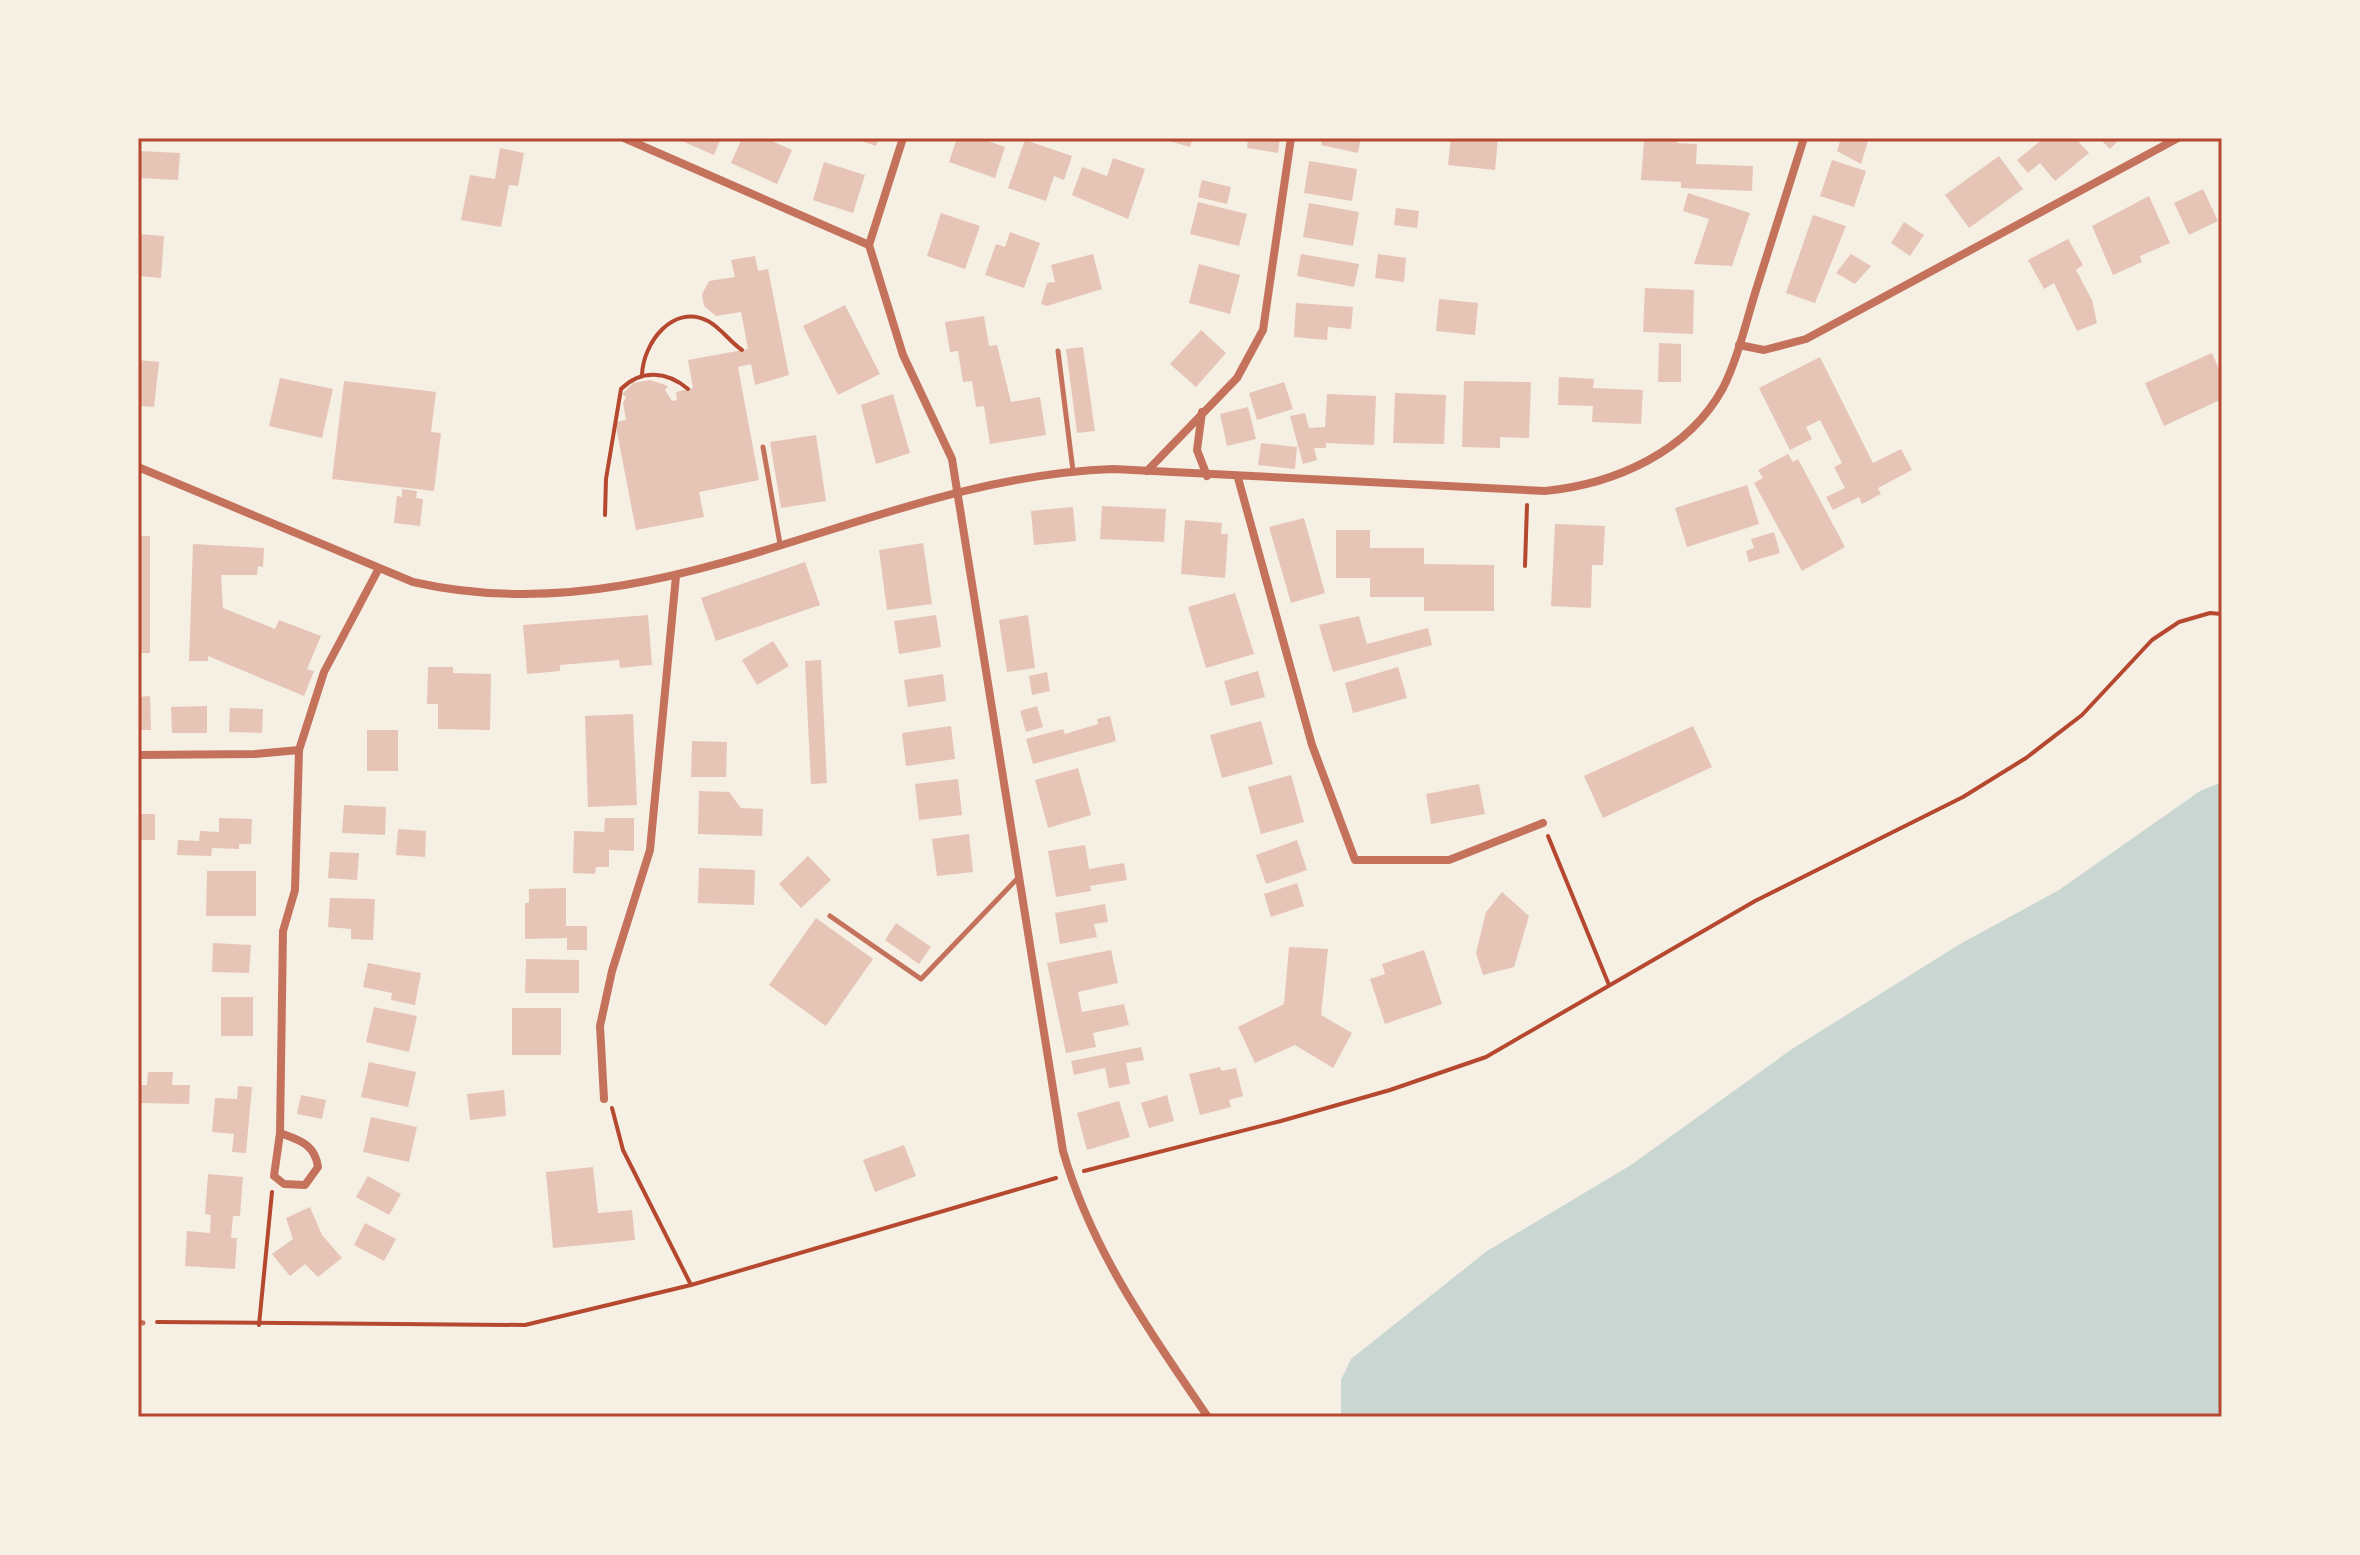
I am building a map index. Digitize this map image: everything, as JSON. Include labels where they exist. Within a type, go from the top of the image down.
[{"type":"street","points":[[624,138],[869,245]]},
{"type":"street","points":[[903,138],[869,245],[903,355],[952,459],[1063,1151],[1080,1207],[1099,1244],[1155,1341],[1208,1417]]},
{"type":"street","points":[[1147,471],[1237,378],[1263,330],[1291,138]]},
{"type":"street","points":[[138,467],[378,570],[450,590],[522,596],[599,590],[676,576],[955,491],[1073,471],[1147,471],[1238,478],[1528,490],[1594,483],[1663,452],[1702,419],[1723,387],[1804,138]]},
{"type":"street","points":[[1739,345],[1764,350],[1806,339],[2178,138]]},
{"type":"street","points":[[1203,411],[1197,450],[1207,476]]},
{"type":"street","points":[[1238,478],[1312,745],[1355,860],[1449,860],[1543,823]]},
{"type":"street","points":[[280,1133],[310,1146],[318,1167],[305,1185],[295,1187],[284,1184],[274,1176],[280,1133],[283,931],[295,890],[299,750],[324,672],[378,570]]},
{"type":"street","points":[[604,1099],[600,1026],[612,971],[650,850],[676,610],[676,576]]},
{"type":"street","points":[[138,755],[299,750]]},
{"type":"lane","points":[[1058,351],[1073,471]]},
{"type":"lane","points":[[763,447],[780,544]]},
{"type":"lane","points":[[830,916],[921,979],[1018,878]]},
{"type":"path","points":[[642,375],[644,356],[656,337],[667,325],[684,317],[713,324],[742,350]]},
{"type":"path","points":[[605,515],[606,479],[621,389],[642,375],[674,379],[688,389]]},
{"type":"path","points":[[1525,566],[1528,490]]},
{"type":"path","points":[[141,1322],[525,1325],[691,1285],[1070,1174],[1281,1121],[1418,1081],[1486,1057],[1755,901],[1963,797],[2026,758],[2082,715],[2152,640],[2179,622],[2210,613],[2222,614]]},
{"type":"path","points":[[1543,823],[1609,985]]},
{"type":"path","points":[[604,1099],[612,1106],[623,1150],[691,1285]]},
{"type":"path","points":[[259,1325],[274,1176]]},
{"type":"shaded area","points":[[2222,782],[2222,1417],[1341,1417],[1341,1380],[1351,1359],[1487,1251],[1631,1165],[1792,1049],[1960,944],[2059,890],[2200,791]]},
{"type":"building","points":[[675,138],[721,138],[714,155]]},
{"type":"building","points":[[742,138],[765,138],[792,150],[777,184],[731,163]]},
{"type":"building","points":[[852,138],[879,138],[876,146]]},
{"type":"building","points":[[957,138],[979,138],[1005,147],[995,178],[949,162]]},
{"type":"building","points":[[1170,138],[1193,138],[1190,147],[1169,141]]},
{"type":"building","points":[[1248,138],[1280,138],[1278,153],[1247,148]]},
{"type":"building","points":[[1323,138],[1361,138],[1358,153],[1321,145]]},
{"type":"building","points":[[1451,138],[1498,138],[1495,170],[1448,165]]},
{"type":"building","points":[[1647,138],[1677,138],[1677,143],[1697,144],[1696,164],[1753,166],[1752,191],[1681,188],[1681,182],[1641,180],[1644,141]]},
{"type":"building","points":[[1841,138],[1869,138],[1861,164],[1837,151]]},
{"type":"building","points":[[2044,138],[2075,138],[2089,153],[2055,181],[2040,163],[2028,173],[2017,160]]},
{"type":"building","points":[[2099,138],[2121,138],[2110,149]]},
{"type":"building","points":[[1025,140],[1072,156],[1064,180],[1054,176],[1046,201],[1008,188]]},
{"type":"building","points":[[500,148],[524,153],[518,186],[509,185],[501,227],[461,220],[470,175],[495,179]]},
{"type":"building","points":[[140,151],[180,153],[178,180],[138,178]]},
{"type":"building","points":[[1999,156],[2023,189],[1969,228],[1945,195]]},
{"type":"building","points":[[1113,158],[1145,169],[1128,219],[1072,195],[1082,167],[1107,176]]},
{"type":"building","points":[[1832,160],[1866,171],[1854,207],[1820,196]]},
{"type":"building","points":[[1309,161],[1357,169],[1352,201],[1304,193]]},
{"type":"building","points":[[824,162],[865,175],[853,213],[813,200]]},
{"type":"building","points":[[1202,180],[1231,187],[1227,204],[1198,197]]},
{"type":"building","points":[[2203,189],[2218,221],[2189,235],[2174,203]]},
{"type":"building","points":[[1688,193],[1750,213],[1732,266],[1694,264],[1709,219],[1683,211]]},
{"type":"building","points":[[2149,196],[2170,243],[2140,256],[2142,262],[2113,275],[2092,226]]},
{"type":"building","points":[[1198,202],[1247,214],[1239,246],[1190,234]]},
{"type":"building","points":[[1309,203],[1359,212],[1353,246],[1303,237]]},
{"type":"building","points":[[1396,208],[1419,211],[1417,228],[1394,225]]},
{"type":"building","points":[[941,213],[980,226],[965,269],[927,256]]},
{"type":"building","points":[[1813,215],[1846,226],[1815,303],[1786,293]]},
{"type":"building","points":[[1904,222],[1924,235],[1910,256],[1891,243]]},
{"type":"building","points":[[1010,232],[1040,243],[1024,288],[985,275],[996,244],[1005,247]]},
{"type":"building","points":[[138,234],[164,236],[161,278],[138,276]]},
{"type":"building","points":[[2068,239],[2083,265],[2076,270],[2092,300],[2097,323],[2077,331],[2054,283],[2044,289],[2028,260]]},
{"type":"building","points":[[1093,254],[1102,289],[1047,306],[1041,304],[1047,283],[1055,282],[1051,265]]},
{"type":"building","points":[[1301,254],[1359,264],[1354,287],[1297,276]]},
{"type":"building","points":[[1378,254],[1406,258],[1404,282],[1375,278]]},
{"type":"building","points":[[1851,254],[1871,266],[1855,284],[1836,273]]},
{"type":"building","points":[[755,256],[758,271],[768,269],[789,375],[755,385],[751,364],[738,367],[759,480],[699,492],[704,517],[636,530],[615,422],[626,420],[623,403],[626,397],[622,394],[633,383],[650,380],[668,386],[665,390],[672,401],[677,400],[676,392],[693,388],[688,360],[748,349],[741,312],[716,316],[704,306],[702,294],[709,281],[735,277],[731,260]]},
{"type":"building","points":[[1199,264],[1240,275],[1230,314],[1189,303]]},
{"type":"building","points":[[1645,288],[1694,290],[1693,334],[1643,332]]},
{"type":"building","points":[[1439,299],[1478,303],[1475,335],[1436,331]]},
{"type":"building","points":[[1296,303],[1353,307],[1351,329],[1328,327],[1327,340],[1294,337]]},
{"type":"building","points":[[845,305],[880,374],[838,395],[803,326]]},
{"type":"building","points":[[984,316],[989,346],[997,345],[1011,402],[1040,397],[1046,435],[990,444],[984,406],[976,407],[972,381],[963,382],[958,351],[950,352],[945,322]]},
{"type":"building","points":[[1201,330],[1226,353],[1196,387],[1170,364]]},
{"type":"building","points":[[1659,343],[1681,344],[1681,382],[1658,382]]},
{"type":"building","points":[[1083,347],[1095,431],[1077,433],[1066,349]]},
{"type":"building","points":[[2212,353],[2222,376],[2222,399],[2164,426],[2145,383]]},
{"type":"building","points":[[1820,357],[1873,463],[1901,449],[1912,470],[1878,488],[1881,494],[1862,504],[1859,497],[1833,510],[1826,497],[1845,488],[1834,467],[1842,463],[1820,420],[1806,427],[1812,439],[1790,450],[1759,388]]},
{"type":"building","points":[[138,360],[159,362],[154,407],[138,406]]},
{"type":"building","points":[[1559,377],[1594,379],[1593,388],[1643,390],[1641,424],[1592,422],[1593,406],[1558,405]]},
{"type":"building","points":[[280,378],[333,389],[322,438],[269,426]]},
{"type":"building","points":[[344,381],[436,392],[431,432],[441,433],[434,491],[332,479]]},
{"type":"building","points":[[1464,381],[1531,382],[1529,438],[1500,437],[1500,448],[1462,447]]},
{"type":"building","points":[[1284,382],[1293,409],[1257,420],[1249,393]]},
{"type":"building","points":[[1395,393],[1446,395],[1444,444],[1393,443]]},
{"type":"building","points":[[893,394],[910,453],[876,464],[861,405]]},
{"type":"building","points":[[1327,394],[1376,396],[1374,445],[1326,443],[1326,448],[1314,448],[1317,460],[1303,464],[1290,416],[1305,413],[1309,428],[1325,427]]},
{"type":"building","points":[[1248,407],[1256,439],[1227,446],[1220,414]]},
{"type":"building","points":[[816,435],[826,501],[781,508],[770,442]]},
{"type":"building","points":[[1261,443],[1297,447],[1295,469],[1258,465]]},
{"type":"building","points":[[1788,454],[1793,462],[1798,459],[1845,547],[1802,571],[1754,483],[1763,478],[1758,470]]},
{"type":"building","points":[[1747,485],[1759,524],[1687,547],[1675,508]]},
{"type":"building","points":[[402,489],[417,491],[416,498],[423,499],[420,526],[394,523],[397,496],[402,497]]},
{"type":"building","points":[[1102,506],[1166,509],[1164,542],[1100,539]]},
{"type":"building","points":[[1073,507],[1076,541],[1034,545],[1031,511]]},
{"type":"building","points":[[1304,518],[1325,593],[1291,603],[1269,527]]},
{"type":"building","points":[[1185,520],[1222,523],[1221,534],[1228,534],[1225,578],[1181,574]]},
{"type":"building","points":[[1555,524],[1605,526],[1603,565],[1592,565],[1591,608],[1551,606]]},
{"type":"building","points":[[1336,530],[1370,530],[1370,548],[1424,548],[1424,564],[1494,565],[1494,611],[1424,611],[1424,597],[1370,597],[1370,578],[1336,578]]},
{"type":"building","points":[[1774,532],[1780,553],[1749,562],[1746,551],[1754,548],[1751,539]]},
{"type":"building","points":[[138,536],[150,536],[150,653],[138,653]]},
{"type":"building","points":[[923,543],[932,604],[887,610],[879,550]]},
{"type":"building","points":[[193,544],[264,548],[263,567],[258,566],[257,575],[221,575],[223,608],[275,629],[279,620],[321,636],[307,669],[314,671],[304,696],[208,656],[208,661],[189,661]]},
{"type":"building","points":[[805,562],[820,605],[716,641],[701,598]]},
{"type":"building","points":[[1235,593],[1254,654],[1206,668],[1188,607]]},
{"type":"building","points":[[648,615],[652,665],[620,668],[619,660],[560,665],[560,671],[527,674],[523,625]]},
{"type":"building","points":[[936,615],[941,647],[899,654],[894,621]]},
{"type":"building","points":[[1028,615],[1035,668],[1007,672],[999,620]]},
{"type":"building","points":[[1359,616],[1367,644],[1428,628],[1432,645],[1333,672],[1319,625]]},
{"type":"building","points":[[773,641],[789,666],[757,685],[742,660]]},
{"type":"building","points":[[821,660],[827,783],[811,784],[805,661]]},
{"type":"building","points":[[428,667],[453,667],[453,673],[491,674],[490,730],[438,729],[438,704],[427,704]]},
{"type":"building","points":[[1398,667],[1407,698],[1353,713],[1345,683]]},
{"type":"building","points":[[1258,671],[1265,697],[1231,706],[1224,681]]},
{"type":"building","points":[[1047,672],[1050,691],[1032,695],[1029,676]]},
{"type":"building","points":[[943,674],[946,701],[908,707],[904,680]]},
{"type":"building","points":[[150,696],[151,730],[138,730],[138,697]]},
{"type":"building","points":[[207,706],[207,733],[172,733],[171,707]]},
{"type":"building","points":[[1037,706],[1043,727],[1026,732],[1020,711]]},
{"type":"building","points":[[230,708],[263,709],[262,733],[229,732]]},
{"type":"building","points":[[633,714],[637,805],[588,807],[585,716]]},
{"type":"building","points":[[1110,716],[1116,741],[1033,764],[1026,739],[1063,729],[1065,734],[1098,724],[1097,719]]},
{"type":"building","points":[[1261,721],[1273,764],[1222,778],[1210,735]]},
{"type":"building","points":[[951,726],[955,759],[906,766],[902,733]]},
{"type":"building","points":[[1693,726],[1712,767],[1603,818],[1584,776]]},
{"type":"building","points":[[367,730],[398,730],[398,771],[367,771]]},
{"type":"building","points":[[692,741],[727,742],[726,777],[691,777]]},
{"type":"building","points":[[1078,768],[1091,815],[1048,828],[1035,780]]},
{"type":"building","points":[[1291,775],[1304,822],[1261,834],[1248,787]]},
{"type":"building","points":[[958,779],[962,815],[919,820],[915,784]]},
{"type":"building","points":[[1479,784],[1485,814],[1431,824],[1426,794]]},
{"type":"building","points":[[699,791],[729,792],[741,808],[763,809],[762,836],[698,834]]},
{"type":"building","points":[[344,805],[386,807],[385,835],[342,833]]},
{"type":"building","points":[[138,814],[155,814],[155,840],[138,840]]},
{"type":"building","points":[[219,818],[252,819],[251,844],[239,844],[239,849],[212,848],[211,856],[177,855],[178,840],[199,841],[200,831],[219,832]]},
{"type":"building","points":[[605,818],[634,818],[634,851],[609,850],[609,867],[596,867],[595,874],[573,873],[574,831],[604,832]]},
{"type":"building","points":[[398,829],[426,831],[425,857],[396,855]]},
{"type":"building","points":[[969,834],[973,872],[937,876],[932,839]]},
{"type":"building","points":[[1297,840],[1307,870],[1266,884],[1256,855]]},
{"type":"building","points":[[1085,845],[1089,869],[1124,863],[1127,880],[1090,886],[1091,891],[1056,897],[1048,851]]},
{"type":"building","points":[[330,852],[359,853],[357,880],[328,878]]},
{"type":"building","points":[[808,856],[831,880],[801,908],[779,884]]},
{"type":"building","points":[[699,868],[755,870],[754,905],[698,903]]},
{"type":"building","points":[[207,871],[256,871],[256,916],[206,916]]},
{"type":"building","points":[[1297,883],[1304,906],[1271,917],[1264,894]]},
{"type":"building","points":[[566,888],[566,926],[587,926],[587,950],[567,950],[567,938],[525,939],[525,903],[529,903],[529,889]]},
{"type":"building","points":[[1502,892],[1529,916],[1514,967],[1483,975],[1476,953],[1486,912]]},
{"type":"building","points":[[330,898],[375,899],[373,940],[351,939],[351,929],[328,927]]},
{"type":"building","points":[[1105,904],[1108,922],[1094,924],[1097,937],[1060,944],[1055,913]]},
{"type":"building","points":[[816,918],[873,959],[826,1026],[769,985]]},
{"type":"building","points":[[896,923],[931,947],[919,964],[885,940]]},
{"type":"building","points":[[213,943],[251,945],[249,973],[212,972]]},
{"type":"building","points":[[1289,947],[1328,949],[1321,1015],[1352,1033],[1333,1068],[1295,1045],[1255,1063],[1238,1027],[1284,1004]]},
{"type":"building","points":[[1111,950],[1118,983],[1078,992],[1082,1012],[1124,1004],[1129,1025],[1093,1033],[1096,1047],[1066,1053],[1047,963]]},
{"type":"building","points":[[1424,950],[1442,1004],[1385,1024],[1370,979],[1385,974],[1382,964]]},
{"type":"building","points":[[526,959],[579,960],[579,993],[525,993]]},
{"type":"building","points":[[368,963],[421,973],[415,1005],[391,1000],[392,993],[363,987]]},
{"type":"building","points":[[221,997],[253,997],[253,1036],[221,1036]]},
{"type":"building","points":[[374,1007],[417,1016],[409,1052],[366,1042]]},
{"type":"building","points":[[512,1008],[561,1008],[561,1055],[512,1055]]},
{"type":"building","points":[[1141,1047],[1144,1060],[1126,1063],[1130,1084],[1109,1088],[1105,1068],[1074,1075],[1071,1061]]},
{"type":"building","points":[[369,1062],[416,1072],[408,1107],[361,1097]]},
{"type":"building","points":[[1220,1067],[1222,1071],[1236,1068],[1243,1096],[1229,1100],[1231,1107],[1200,1115],[1189,1074]]},
{"type":"building","points":[[148,1072],[173,1072],[172,1085],[190,1085],[189,1104],[138,1103],[138,1085],[147,1085]]},
{"type":"building","points":[[238,1086],[252,1087],[246,1153],[232,1152],[234,1134],[212,1132],[215,1098],[237,1099]]},
{"type":"building","points":[[504,1090],[506,1116],[470,1120],[467,1094]]},
{"type":"building","points":[[301,1095],[326,1100],[322,1119],[297,1114]]},
{"type":"building","points":[[1167,1095],[1174,1121],[1149,1128],[1141,1103]]},
{"type":"building","points":[[1119,1101],[1130,1137],[1087,1150],[1077,1113]]},
{"type":"building","points":[[371,1117],[417,1127],[409,1162],[363,1152]]},
{"type":"building","points":[[904,1145],[916,1176],[875,1192],[863,1160]]},
{"type":"building","points":[[593,1167],[598,1213],[632,1210],[635,1240],[553,1248],[546,1172]]},
{"type":"building","points":[[208,1174],[243,1177],[240,1216],[233,1216],[231,1238],[237,1238],[235,1269],[185,1266],[187,1231],[210,1233],[211,1215],[205,1214]]},
{"type":"building","points":[[368,1176],[401,1194],[389,1215],[356,1197]]},
{"type":"building","points":[[310,1207],[322,1235],[342,1258],[318,1277],[305,1264],[290,1276],[272,1254],[293,1239],[286,1218]]},
{"type":"building","points":[[365,1223],[396,1239],[384,1261],[354,1245]]}]
